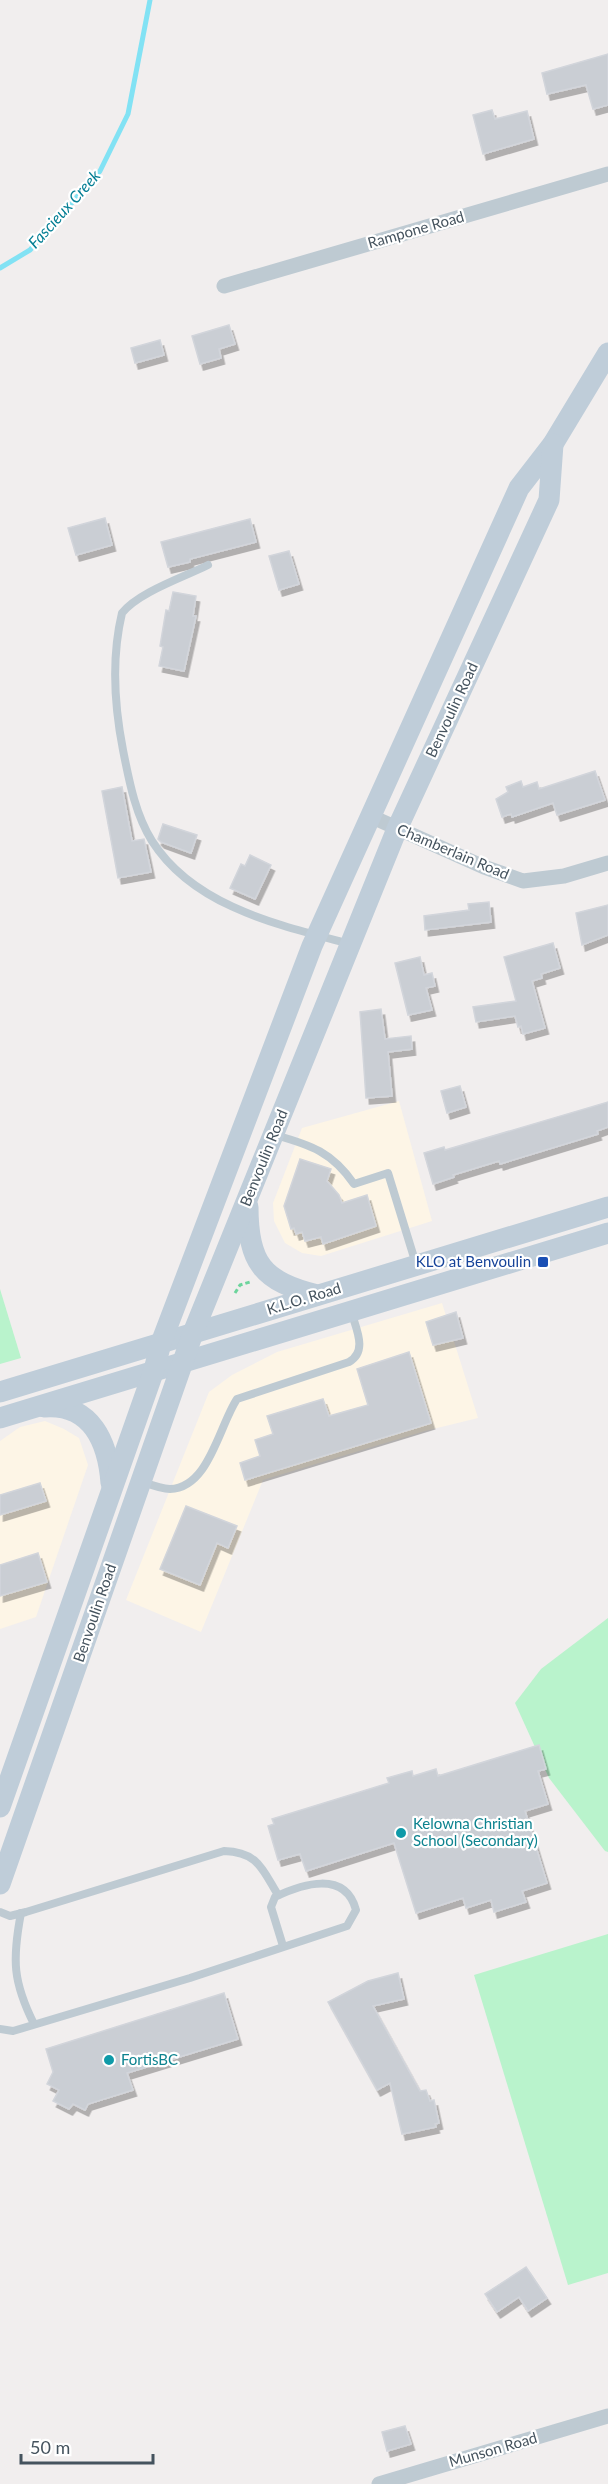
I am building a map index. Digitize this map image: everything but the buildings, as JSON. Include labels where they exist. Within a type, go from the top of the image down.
[{"type":"main road","name":"Benvoulin Road","points":[[0,1807],[154,1370],[161,1343],[317,935],[519,488],[553,444],[608,353]]},
{"type":"main road","name":"Benvoulin Road","points":[[0,1884],[193,1333],[397,829],[549,500],[553,444]]},
{"type":"main road","points":[[248,1198],[248,1229],[260,1266],[273,1279],[290,1288],[317,1295]]},
{"type":"main road","name":"K.L.O. Road","points":[[0,1392],[608,1207]]},
{"type":"main road","name":"K.L.O. Road","points":[[0,1418],[608,1233]]},
{"type":"main road","points":[[35,1407],[54,1406],[68,1410],[82,1416],[96,1430],[110,1462],[111,1491]]},
{"type":"street","name":"Rampone Road","points":[[224,286],[608,174]]},
{"type":"street","name":"Chamberlain Road","points":[[370,816],[484,867],[523,881],[564,876],[608,862]]},
{"type":"street","name":"Munson Road","points":[[379,2484],[608,2416]]},
{"type":"lane","points":[[208,565],[141,598],[128,606],[122,614],[114,673],[114,696],[127,772],[136,806],[157,847],[169,864],[193,885],[227,905],[350,944]]},
{"type":"lane","points":[[273,1134],[322,1151],[343,1168],[354,1184],[388,1173],[416,1265]]},
{"type":"lane","points":[[141,1482],[171,1489],[187,1485],[202,1471],[237,1399],[356,1358],[360,1346],[351,1311]]},
{"type":"lane","points":[[0,1912],[10,1916],[224,1851],[243,1852],[258,1864],[278,1895]]},
{"type":"lane","points":[[0,2030],[13,2031],[190,1978],[347,1926],[356,1910],[353,1900],[344,1892],[325,1883],[299,1885],[278,1895],[271,1907],[283,1946]]},
{"type":"lane","points":[[21,1913],[16,1938],[14,1969],[20,1997],[34,2024]]},
{"type":"path","points":[[235,1293],[240,1285],[256,1280]]},
{"type":"shaded area","points":[[399,1101],[432,1221],[321,1256],[302,1253],[285,1243],[274,1221],[273,1203],[302,1128]]},
{"type":"shaded area","points":[[442,1303],[478,1418],[425,1431],[263,1480],[201,1632],[126,1600],[209,1392],[232,1375],[277,1352]]},
{"type":"shaded area","points":[[45,1421],[79,1438],[88,1465],[36,1617],[0,1629],[0,1441],[20,1427]]},
{"type":"green space","points":[[0,1289],[21,1358],[0,1364]]},
{"type":"green space","points":[[608,1618],[608,1852],[549,1778],[515,1703],[541,1669]]},
{"type":"green space","points":[[608,1934],[608,2273],[568,2285],[474,1975]]},
{"type":"waterway","name":"Fascieux Creek","points":[[0,268],[30,250],[100,171],[128,114],[150,0]]},
{"type":"place","name":"KLO at Benvoulin","points":[[543,1262]]},
{"type":"place","name":"Kelowna Christian School (Secondary)","points":[[401,1833]]},
{"type":"place","name":"FortisBC","points":[[109,2060]]}]
